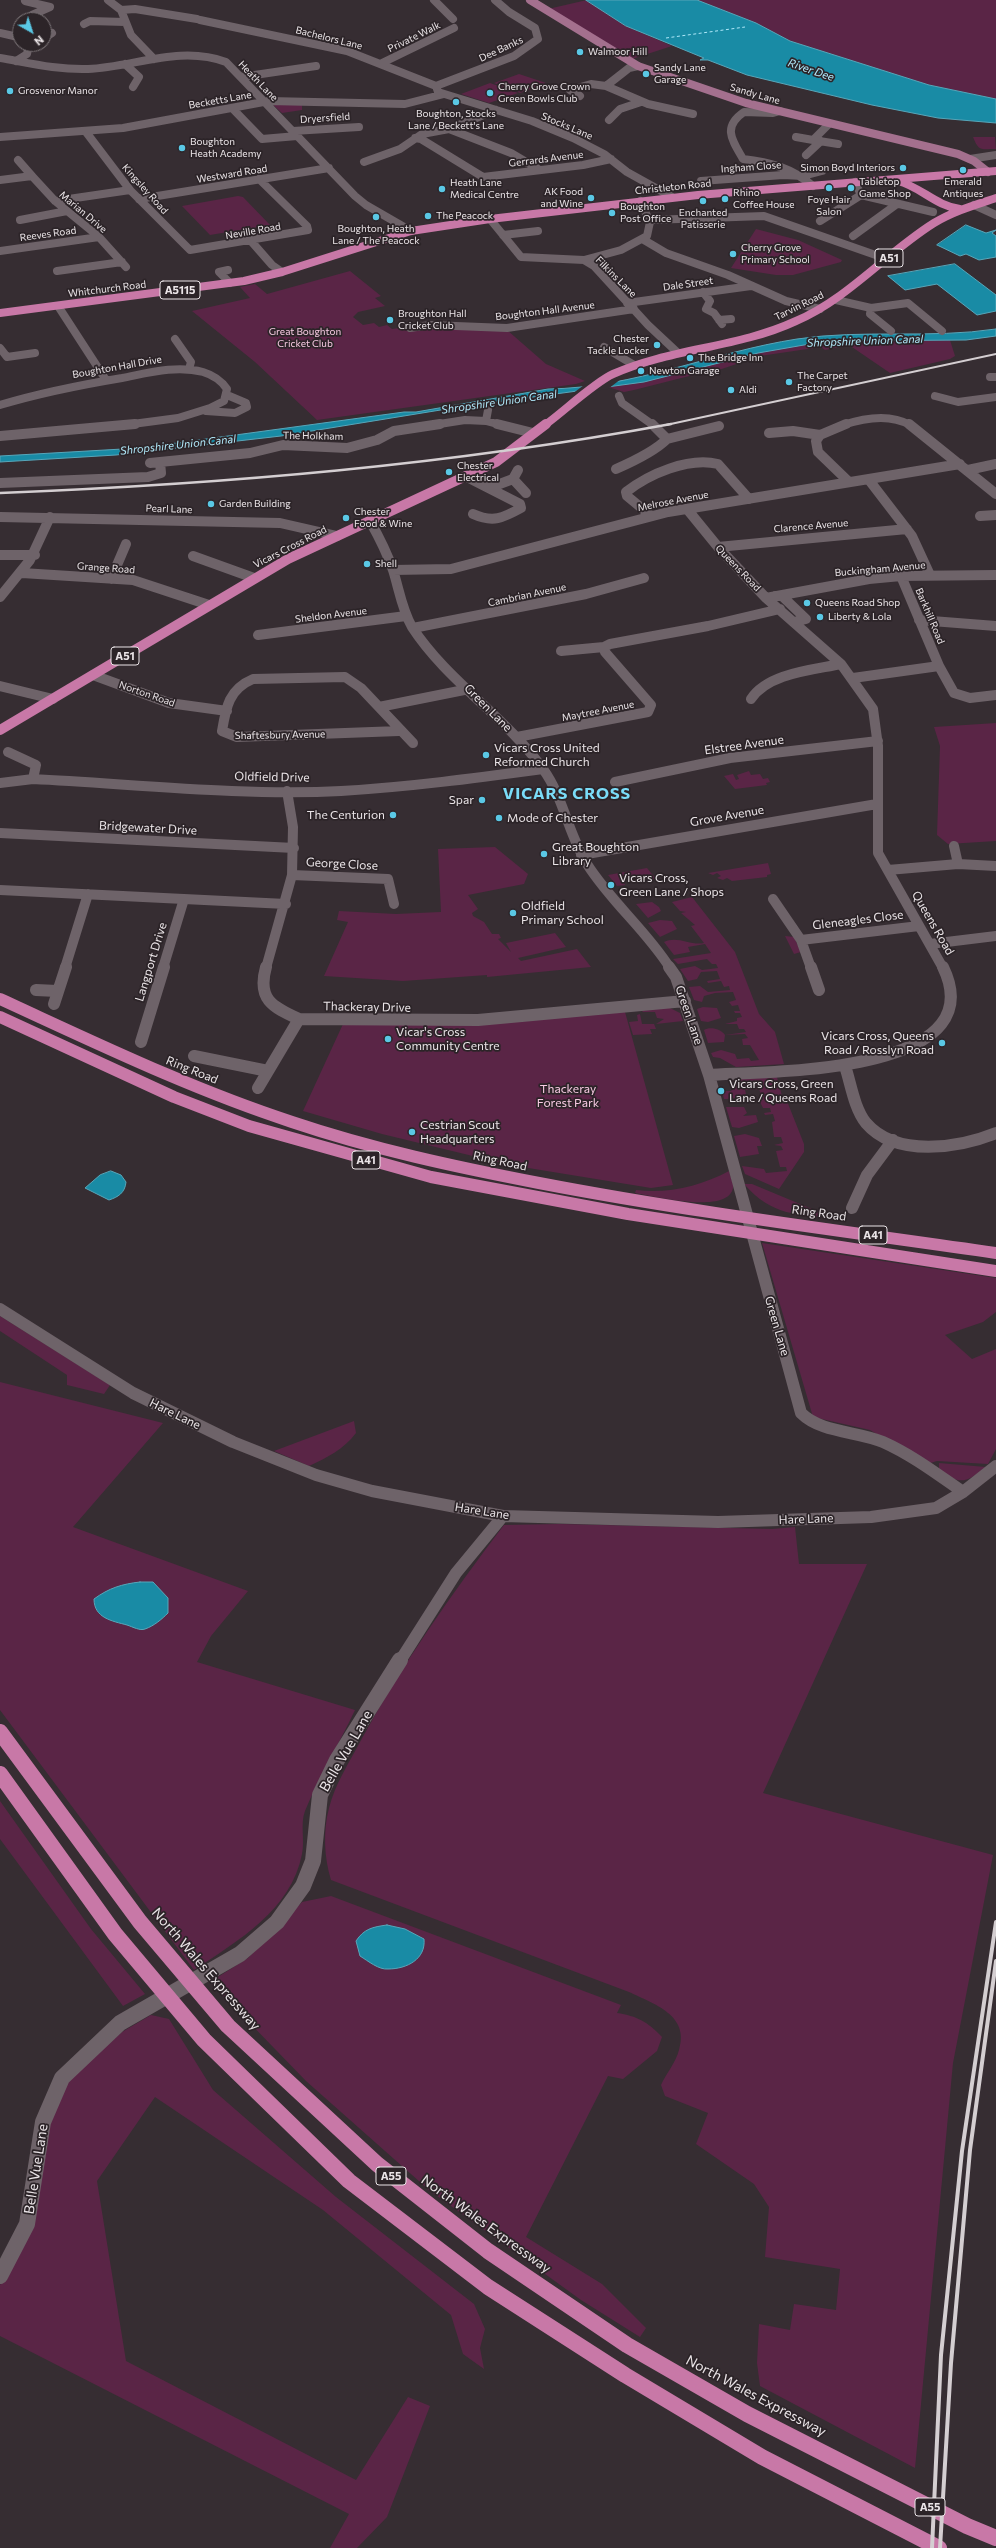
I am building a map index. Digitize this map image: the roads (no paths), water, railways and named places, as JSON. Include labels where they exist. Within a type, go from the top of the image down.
[{"type":"highway","name":"Christleton Road","points":[[356,248],[411,231],[490,219],[672,197],[996,171]]},
{"type":"highway","points":[[916,187],[914,182],[916,180],[929,177]]},
{"type":"highway","name":"A5115","points":[[869,180],[902,182],[916,187]]},
{"type":"highway","name":"A51","points":[[916,187],[947,208],[962,209]]},
{"type":"highway","name":"Tarvin Road","points":[[591,389],[599,383],[634,365],[678,353],[773,331],[820,309],[836,300],[909,241],[943,218],[962,209],[996,198]]},
{"type":"highway","points":[[940,204],[946,212],[943,218]]},
{"type":"highway","name":"Whitchurch Road","points":[[0,313],[230,283],[282,272],[356,248]]},
{"type":"highway","name":"Vicars Cross Road","points":[[0,730],[254,578],[337,536],[467,478],[496,462],[591,389]]},
{"type":"highway","name":"Ring Road","points":[[0,999],[178,1080],[248,1108],[335,1136],[421,1158],[519,1180],[750,1217],[996,1253]]},
{"type":"highway","name":"A41","points":[[0,1017],[174,1097],[249,1126],[338,1153],[431,1177],[524,1196],[996,1271]]},
{"type":"highway","name":"North Wales Expressway","points":[[0,1732],[140,1922],[228,2026],[377,2164],[488,2251],[627,2345],[747,2414],[967,2526],[996,2538]]},
{"type":"highway","name":"A55","points":[[0,1774],[115,1934],[204,2040],[349,2181],[488,2287],[612,2367],[762,2458],[892,2526],[939,2548]]},
{"type":"main road","name":"Sandy Lane","points":[[530,0],[638,66],[746,103],[943,150],[970,159],[988,172]]},
{"type":"street","points":[[108,0],[121,10],[131,35],[154,59]]},
{"type":"street","points":[[434,0],[453,19]]},
{"type":"street","name":"Dee Banks","points":[[436,86],[514,56],[528,48],[538,38],[535,28],[509,12],[495,0]]},
{"type":"street","points":[[25,1],[50,7],[39,12]]},
{"type":"street","name":"Bachelors Lane","points":[[121,10],[135,9],[199,20],[324,46],[382,63],[436,86],[438,92],[444,94]]},
{"type":"street","points":[[86,22],[126,22]]},
{"type":"street","name":"Private Walk","points":[[382,63],[454,28]]},
{"type":"street","points":[[0,33],[12,36]]},
{"type":"street","points":[[16,61],[27,54],[27,52]]},
{"type":"street","name":"Heath Lane","points":[[0,58],[88,69],[154,59],[194,55],[213,57],[227,62],[328,168],[366,205],[411,231]]},
{"type":"street","points":[[125,64],[139,77],[133,87]]},
{"type":"street","points":[[241,77],[316,66]]},
{"type":"street","points":[[606,86],[629,68],[638,66]]},
{"type":"street","points":[[580,96],[567,90],[591,84],[606,86],[641,102],[682,114],[693,114]]},
{"type":"street","name":"Becketts Lane","points":[[0,137],[86,132],[136,126],[264,102],[405,104],[444,94]]},
{"type":"street","name":"Stocks Lane","points":[[444,94],[554,130],[592,148],[611,159],[633,176],[664,190],[672,197]]},
{"type":"street","points":[[608,117],[620,109],[641,102]]},
{"type":"street","name":"Dryersfield","points":[[232,108],[262,139],[295,133],[359,126]]},
{"type":"street","points":[[365,160],[400,149],[422,134],[449,129],[496,110]]},
{"type":"street","points":[[780,111],[773,114],[744,112],[730,127],[730,137],[743,159],[779,165],[803,176],[813,186]]},
{"type":"street","points":[[806,155],[829,124]]},
{"type":"street","points":[[449,129],[511,153],[538,169]]},
{"type":"street","name":"Kingsley Road","points":[[86,132],[139,200],[185,248],[198,251]]},
{"type":"street","points":[[796,137],[838,144]]},
{"type":"street","name":"Gerrards Avenue","points":[[415,138],[421,139],[483,177],[538,169],[583,165],[611,159]]},
{"type":"street","points":[[970,159],[996,155]]},
{"type":"street","points":[[8,161],[28,158]]},
{"type":"street","name":"Marian Drive","points":[[18,160],[55,201],[99,237],[124,265],[72,271],[57,271]]},
{"type":"street","name":"Westward Road","points":[[139,200],[328,168]]},
{"type":"street","name":"Ingham Close","points":[[704,179],[783,175],[803,176],[822,171]]},
{"type":"street","points":[[0,180],[32,176]]},
{"type":"street","name":"Neville Road","points":[[198,251],[308,230],[307,226],[259,179]]},
{"type":"street","points":[[855,182],[861,195]]},
{"type":"street","points":[[55,201],[130,190]]},
{"type":"street","points":[[820,221],[861,195],[933,212]]},
{"type":"street","points":[[584,260],[619,250],[644,240],[651,229],[650,220],[640,201]]},
{"type":"street","points":[[852,236],[897,204]]},
{"type":"street","points":[[974,205],[996,216]]},
{"type":"street","points":[[20,220],[67,211]]},
{"type":"street","points":[[650,220],[764,216],[887,259]]},
{"type":"street","name":"Filkins Lane","points":[[490,219],[521,257],[584,260],[594,266],[628,303],[678,353]]},
{"type":"street","points":[[502,235],[538,231]]},
{"type":"street","name":"Reeves Road","points":[[0,251],[99,237]]},
{"type":"street","points":[[644,240],[666,253],[786,301],[820,309]]},
{"type":"street","points":[[251,241],[272,265],[282,272]]},
{"type":"street","points":[[228,270],[219,272],[230,283]]},
{"type":"street","name":"Dale Street","points":[[628,303],[751,286]]},
{"type":"street","points":[[703,292],[710,301],[706,309],[714,313],[720,322],[731,319]]},
{"type":"street","points":[[836,300],[872,308],[908,304],[942,331]]},
{"type":"street","points":[[58,306],[106,380]]},
{"type":"street","points":[[872,308],[870,314],[891,331]]},
{"type":"street","name":"Boughton Hall Avenue","points":[[410,328],[430,325],[507,328],[634,309]]},
{"type":"street","points":[[175,339],[191,362],[189,369]]},
{"type":"street","points":[[0,348],[7,358],[35,353]]},
{"type":"street","points":[[603,349],[634,365]]},
{"type":"street","name":"Boughton Hall Drive","points":[[0,405],[44,392],[172,369],[189,369],[219,378],[227,389],[227,395]]},
{"type":"street","points":[[0,436],[132,424],[206,411],[235,413],[247,407],[246,402],[227,395],[224,401],[206,411]]},
{"type":"street","points":[[619,396],[622,402],[648,421],[666,438]]},
{"type":"street","points":[[935,396],[949,402],[963,403],[996,397]]},
{"type":"street","points":[[486,421],[488,410]]},
{"type":"street","points":[[849,482],[818,452],[816,441],[820,435],[836,427],[870,418],[891,418],[909,424],[996,494]]},
{"type":"street","name":"The Holkham","points":[[150,463],[250,454],[283,446],[315,449],[342,448],[364,444],[394,431],[465,420],[486,421],[533,433]]},
{"type":"street","points":[[616,469],[640,459],[643,454],[661,446],[666,438],[719,426]]},
{"type":"street","points":[[775,433],[799,431],[820,435]]},
{"type":"street","points":[[0,483],[148,477],[161,473],[160,462]]},
{"type":"street","points":[[650,515],[627,496],[626,492],[654,477],[696,462],[711,462],[718,464],[749,499]]},
{"type":"street","name":"Melrose Avenue","points":[[393,570],[456,568],[650,515],[960,464]]},
{"type":"street","points":[[968,470],[996,464]]},
{"type":"street","points":[[489,488],[513,479],[518,470]]},
{"type":"street","points":[[467,478],[518,501],[521,508],[494,521],[487,521],[473,514]]},
{"type":"street","points":[[513,479],[526,493]]},
{"type":"street","points":[[869,480],[896,512],[907,529],[924,557],[930,575]]},
{"type":"street","name":"Queens Road","points":[[686,509],[718,547],[806,619],[794,622]]},
{"type":"street","name":"Pearl Lane","points":[[0,517],[280,523],[337,536]]},
{"type":"street","points":[[0,596],[22,574],[35,555],[50,517]]},
{"type":"street","name":"Green Lane","points":[[370,522],[378,533],[393,570],[406,616],[413,628],[440,663],[469,689],[517,737],[543,769],[562,804],[581,855],[605,890],[662,955],[676,977],[709,1075],[750,1217],[801,1413],[812,1423],[859,1434],[884,1443],[932,1469],[964,1492]]},
{"type":"street","name":"Clarence Avenue","points":[[718,547],[907,529]]},
{"type":"street","points":[[111,579],[126,544]]},
{"type":"street","points":[[0,555],[35,555]]},
{"type":"street","points":[[192,556],[254,578]]},
{"type":"street","name":"Grange Road","points":[[22,574],[141,582],[210,605]]},
{"type":"street","name":"Buckingham Avenue","points":[[778,596],[836,583],[901,576],[996,575]]},
{"type":"street","name":"Barkhill Road","points":[[901,576],[939,666],[954,694],[970,698],[996,696]]},
{"type":"street","name":"Cambrian Avenue","points":[[413,628],[586,594],[648,578]]},
{"type":"street","name":"Queens Road","points":[[709,1075],[844,1066],[877,1061],[900,1054],[923,1043],[944,1023],[952,1006],[952,986],[948,976],[878,853],[878,741],[873,709],[853,678],[841,664],[780,610],[778,596]]},
{"type":"street","points":[[561,652],[604,647],[610,644],[708,626],[780,610]]},
{"type":"street","name":"Sheldon Avenue","points":[[258,635],[406,616]]},
{"type":"street","points":[[919,620],[996,626]]},
{"type":"street","name":"Maytree Avenue","points":[[517,737],[648,712],[651,705],[605,652],[604,647]]},
{"type":"street","points":[[751,699],[757,691],[783,678],[841,664]]},
{"type":"street","points":[[853,678],[939,666]]},
{"type":"street","name":"Norton Road","points":[[93,675],[169,703],[227,711]]},
{"type":"street","name":"Shaftesbury Avenue","points":[[399,731],[232,736],[222,731],[232,692],[245,681],[338,677],[352,679],[379,707],[399,731],[413,743]]},
{"type":"street","points":[[0,686],[52,699]]},
{"type":"street","points":[[379,707],[469,689]]},
{"type":"street","name":"Elstree Avenue","points":[[615,782],[730,758],[878,741]]},
{"type":"street","points":[[8,752],[36,766],[32,779]]},
{"type":"street","name":"Oldfield Drive","points":[[0,783],[32,779],[288,791],[340,791],[422,785],[543,769]]},
{"type":"street","name":"Thackeray Drive","points":[[288,791],[294,848],[292,875],[286,904],[262,981],[262,991],[274,1006],[299,1019],[478,1020],[551,1015],[685,1001]]},
{"type":"street","name":"Grove Avenue","points":[[581,855],[855,806],[877,804]]},
{"type":"street","name":"Bridgewater Drive","points":[[0,833],[294,848]]},
{"type":"street","points":[[954,846],[958,864]]},
{"type":"street","points":[[888,870],[958,864],[996,866]]},
{"type":"street","name":"George Close","points":[[292,875],[390,880],[394,904]]},
{"type":"street","points":[[0,890],[286,904]]},
{"type":"street","points":[[54,1004],[88,894]]},
{"type":"street","name":"Langport Drive","points":[[139,1036],[184,899]]},
{"type":"street","name":"Gleneagles Close","points":[[774,900],[800,940],[819,990]]},
{"type":"street","name":"Gleneagles Close","points":[[800,940],[919,926]]},
{"type":"street","points":[[930,944],[996,936]]},
{"type":"street","points":[[36,990],[57,991]]},
{"type":"street","points":[[258,1088],[299,1019]]},
{"type":"street","points":[[194,1056],[268,1071]]},
{"type":"street","points":[[208,1070],[215,1060]]},
{"type":"street","points":[[844,1066],[860,1111],[867,1123],[877,1132],[893,1140],[915,1146],[935,1146],[962,1143],[995,1136]]},
{"type":"street","points":[[852,1208],[867,1175],[893,1140]]},
{"type":"street","name":"Hare Lane","points":[[0,1309],[134,1393],[233,1442],[316,1474],[372,1491],[502,1516],[718,1522],[871,1517],[936,1508],[964,1492],[996,1466]]},
{"type":"street","name":"Belle Vue Lane","points":[[0,2276],[28,2224],[42,2122],[62,2078],[120,2023],[240,1954],[278,1922],[303,1886],[313,1861],[320,1795],[337,1760],[456,1573],[502,1516]]},
{"type":"water","name":"River Dee","points":[[586,0],[697,0],[756,23],[790,41],[929,85],[996,99],[996,123],[938,118],[872,105],[747,75],[708,60],[700,60],[704,58],[626,26]]},
{"type":"water","points":[[966,225],[986,233],[996,230],[992,233],[996,236],[996,257],[979,260],[966,254],[960,256],[937,245]]},
{"type":"water","points":[[955,264],[996,295],[996,311],[977,315],[937,284],[905,290],[888,276]]},
{"type":"water","name":"Shropshire Union Canal","points":[[996,329],[996,336],[966,340],[827,341],[758,353],[644,382],[459,407],[281,436],[116,455],[0,462],[0,456],[140,448],[404,412],[416,412],[548,389],[611,383],[735,352],[797,339],[822,336],[971,332]]},
{"type":"water","points":[[111,1171],[121,1175],[126,1182],[123,1192],[118,1196],[109,1200],[85,1188],[100,1175]]},
{"type":"water","points":[[140,1582],[153,1582],[168,1598],[168,1613],[155,1624],[145,1629],[139,1629],[105,1618],[97,1611],[94,1599],[116,1587]]},
{"type":"water","points":[[387,1925],[405,1929],[424,1939],[422,1952],[414,1962],[395,1969],[385,1969],[374,1965],[360,1956],[356,1941],[359,1937],[369,1929]]},
{"type":"railway","points":[[669,424],[996,354]]},
{"type":"railway","points":[[0,493],[169,484],[337,470],[504,451],[669,424]]},
{"type":"railway","points":[[932,2548],[941,2355],[962,2151],[996,1922]]},
{"type":"railway","points":[[940,2548],[951,2363],[970,2150],[996,1961]]},
{"type":"place","name":"Walmoor Hill","points":[[580,52]]},
{"type":"place","name":"Sandy Lane Garage","points":[[646,74]]},
{"type":"place","name":"Grosvenor Manor","points":[[10,91]]},
{"type":"place","name":"Cherry Grove Crown Green Bowls Club","points":[[490,93]]},
{"type":"place","name":"Boughton, Stocks Lane / Beckett's Lane","points":[[456,102]]},
{"type":"place","name":"Boughton Heath Academy","points":[[182,148]]},
{"type":"place","name":"Simon Boyd Interiors","points":[[903,168]]},
{"type":"place","name":"Emerald Antiques","points":[[963,170]]},
{"type":"place","name":"Foye Hair Salon","points":[[829,188]]},
{"type":"place","name":"Tabletop Game Shop","points":[[851,188]]},
{"type":"place","name":"Heath Lane Medical Centre","points":[[442,189]]},
{"type":"place","name":"AK Food and Wine","points":[[591,198]]},
{"type":"place","name":"Rhino Coffee House","points":[[725,199]]},
{"type":"place","name":"Enchanted Patisserie","points":[[703,201]]},
{"type":"place","name":"Boughton Post Office","points":[[612,213]]},
{"type":"place","name":"The Peacock","points":[[428,216]]},
{"type":"place","name":"Boughton, Heath Lane / The Peacock","points":[[376,217]]},
{"type":"place","name":"Cherry Grove Primary School","points":[[733,254]]},
{"type":"place","name":"Broughton Hall Cricket Club","points":[[390,320]]},
{"type":"place","name":"Chester Tackle Locker","points":[[657,345]]},
{"type":"place","name":"The Bridge Inn","points":[[690,358]]},
{"type":"place","name":"Newton Garage","points":[[641,371]]},
{"type":"place","name":"The Carpet Factory","points":[[789,382]]},
{"type":"place","name":"Aldi","points":[[731,390]]},
{"type":"place","name":"Chester Electrical","points":[[449,472]]},
{"type":"place","name":"Garden Building","points":[[211,504]]},
{"type":"place","name":"Chester Food & Wine","points":[[346,518]]},
{"type":"place","name":"Shell","points":[[367,564]]},
{"type":"place","name":"Queens Road Shop","points":[[807,603]]},
{"type":"place","name":"Liberty & Lola","points":[[820,617]]},
{"type":"place","name":"Vicars Cross United Reformed Church","points":[[486,755]]},
{"type":"place","name":"Spar","points":[[482,800]]},
{"type":"place","name":"The Centurion","points":[[393,815]]},
{"type":"place","name":"Mode of Chester","points":[[499,818]]},
{"type":"place","name":"Great Boughton Library","points":[[544,854]]},
{"type":"place","name":"Vicars Cross, Green Lane / Shops","points":[[611,885]]},
{"type":"place","name":"Oldfield Primary School","points":[[513,913]]},
{"type":"place","name":"Vicar's Cross Community Centre","points":[[388,1039]]},
{"type":"place","name":"Vicars Cross, Queens Road / Rosslyn Road","points":[[942,1043]]},
{"type":"place","name":"Vicars Cross, Green Lane / Queens Road","points":[[721,1091]]},
{"type":"place","name":"Cestrian Scout Headquarters","points":[[412,1132]]},
{"type":"district","name":"VICARS CROSS","points":[[567,794]]},
{"type":"park label","name":"Great Boughton Cricket Club","points":[[305,338]]},
{"type":"park label","name":"Thackeray Forest Park","points":[[568,1096]]}]
